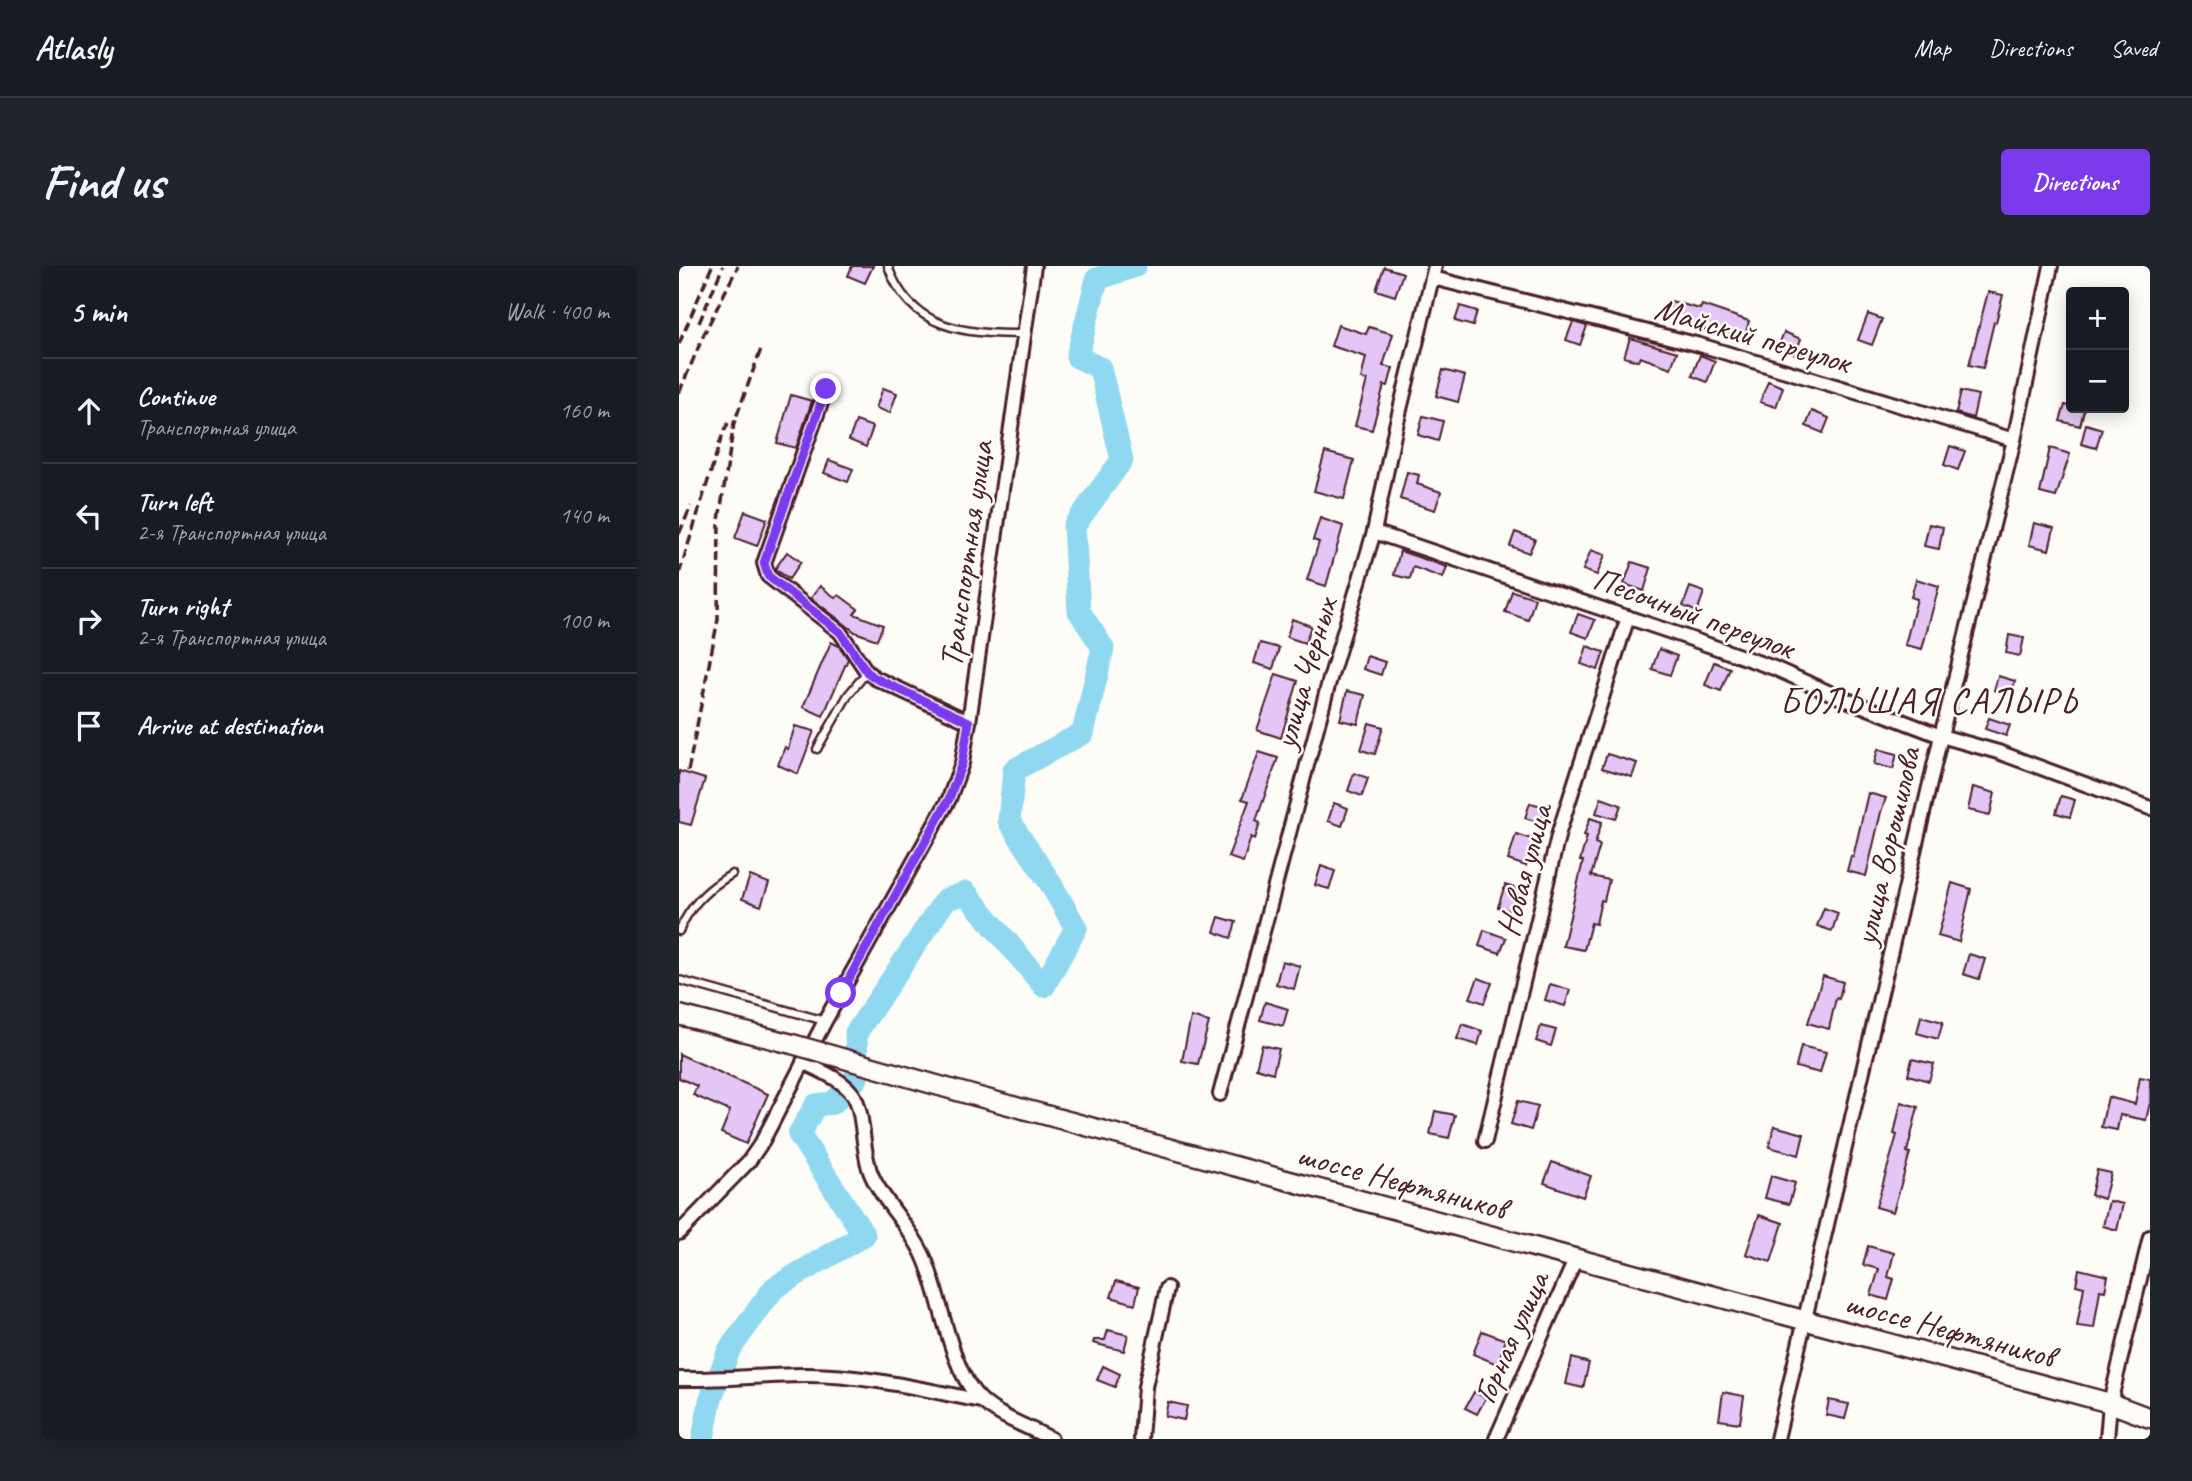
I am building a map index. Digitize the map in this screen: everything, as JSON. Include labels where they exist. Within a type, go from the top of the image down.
[{"type":"main road","name":"шоссе Нефтяников","points":[[679,1015],[1804,1318],[2110,1403],[2150,1418]]},
{"type":"main road","name":"шоссе Нефтяников","points":[[2110,1403],[2150,1409]]},
{"type":"street","name":"Транспортная улица","points":[[679,1233],[749,1161],[762,1142],[825,1021],[949,799],[962,763],[969,722],[1034,266]]},
{"type":"street","name":"улица Ворошилова","points":[[1777,1439],[1941,736],[2014,440],[2051,266]]},
{"type":"street","name":"Майский переулок","points":[[1434,272],[1700,345],[2014,440]]},
{"type":"street","name":"улица Черных","points":[[1220,1094],[1329,682],[1374,532],[1395,430],[1434,272]]},
{"type":"street","points":[[826,389],[764,563],[768,576],[840,632],[867,672],[883,683],[969,722]]},
{"type":"street","name":"Песочный переулок","points":[[1374,532],[1774,668],[1839,697],[1941,736],[1998,752],[2150,808]]},
{"type":"street","name":"Новая улица","points":[[1485,1140],[1559,832],[1629,617]]},
{"type":"street","points":[[803,1062],[838,1080],[855,1096],[863,1149],[872,1177],[909,1230],[923,1256],[956,1356],[970,1386],[982,1401]]},
{"type":"street","points":[[2107,1439],[2110,1403],[2150,1237]]},
{"type":"street","name":"Горная улица","points":[[1496,1439],[1576,1258]]},
{"type":"street","points":[[1141,1439],[1145,1387],[1167,1288]]},
{"type":"street","points":[[682,1379],[807,1375],[892,1383],[982,1401],[1051,1439]]},
{"type":"lane","points":[[888,266],[902,294],[915,309],[931,320],[971,332],[1024,334]]},
{"type":"lane","points":[[817,749],[848,695],[867,672]]},
{"type":"lane","points":[[679,930],[692,906],[702,895],[732,874]]},
{"type":"lane","points":[[679,980],[825,1021]]},
{"type":"building","points":[[852,266],[873,266],[865,283],[848,276]]},
{"type":"building","points":[[1384,267],[1403,273],[1395,296],[1376,290]]},
{"type":"building","points":[[1988,292],[2003,295],[1983,368],[1969,365]]},
{"type":"building","points":[[1671,301],[1700,309],[1702,305],[1749,321],[1745,337],[1715,328],[1713,332],[1666,317]]},
{"type":"building","points":[[1460,306],[1477,311],[1473,326],[1455,321]]},
{"type":"building","points":[[1868,314],[1882,319],[1872,345],[1858,340]]},
{"type":"building","points":[[1573,322],[1587,326],[1580,345],[1566,340]]},
{"type":"building","points":[[1338,325],[1366,334],[1369,327],[1393,334],[1383,366],[1393,368],[1388,386],[1384,385],[1372,430],[1355,426],[1367,380],[1361,379],[1366,357],[1331,346]]},
{"type":"building","points":[[1784,332],[1801,339],[1795,354],[1778,347]]},
{"type":"building","points":[[1630,338],[1677,352],[1671,368],[1640,357],[1638,361],[1624,357]]},
{"type":"building","points":[[1700,355],[1715,361],[1707,382],[1692,376]]},
{"type":"building","points":[[1443,370],[1465,376],[1458,402],[1436,396]]},
{"type":"building","points":[[1768,381],[1783,387],[1776,407],[1760,402]]},
{"type":"building","points":[[883,388],[897,393],[890,413],[876,408]]},
{"type":"building","points":[[1961,391],[1978,395],[1973,418],[1956,413]]},
{"type":"building","points":[[791,395],[812,401],[796,448],[777,443]]},
{"type":"building","points":[[2065,405],[2066,413],[2083,413],[2080,426],[2060,421]]},
{"type":"building","points":[[1812,411],[1829,418],[1823,433],[1806,426]]},
{"type":"building","points":[[1423,416],[1443,421],[1438,441],[1418,435]]},
{"type":"building","points":[[856,421],[873,427],[866,447],[849,440]]},
{"type":"building","points":[[2086,424],[2102,429],[2096,448],[2081,444]]},
{"type":"building","points":[[1950,446],[1965,451],[1958,470],[1944,465]]},
{"type":"building","points":[[2050,448],[2070,454],[2056,497],[2040,493]]},
{"type":"building","points":[[1325,452],[1354,460],[1344,499],[1314,491]]},
{"type":"building","points":[[829,460],[853,469],[848,482],[824,473]]},
{"type":"building","points":[[1407,472],[1419,475],[1417,484],[1441,492],[1435,510],[1400,499]]},
{"type":"building","points":[[745,511],[767,519],[757,546],[735,538]]},
{"type":"building","points":[[1320,518],[1343,526],[1326,586],[1307,580],[1319,542],[1313,540]]},
{"type":"building","points":[[2034,523],[2054,528],[2049,550],[2029,545]]},
{"type":"building","points":[[1929,524],[1943,527],[1939,549],[1924,546]]},
{"type":"building","points":[[1515,532],[1535,539],[1529,553],[1510,546]]},
{"type":"building","points":[[1591,550],[1605,555],[1597,575],[1583,570]]},
{"type":"building","points":[[1400,551],[1447,567],[1443,578],[1413,567],[1410,579],[1394,575]]},
{"type":"building","points":[[787,552],[801,562],[789,579],[775,569]]},
{"type":"building","points":[[1632,562],[1651,568],[1644,591],[1624,584]]},
{"type":"building","points":[[1916,579],[1939,586],[1922,649],[1905,645],[1917,599],[1911,597]]},
{"type":"building","points":[[820,586],[836,598],[839,595],[858,609],[854,614],[883,625],[877,640],[855,632],[811,598]]},
{"type":"building","points":[[1690,587],[1704,592],[1697,612],[1683,606]]},
{"type":"building","points":[[1512,591],[1535,598],[1528,620],[1505,612]]},
{"type":"building","points":[[1578,614],[1595,620],[1588,638],[1571,632]]},
{"type":"building","points":[[1292,619],[1311,626],[1305,643],[1287,637]]},
{"type":"building","points":[[2009,635],[2024,638],[2020,656],[2006,653]]},
{"type":"building","points":[[831,642],[839,646],[848,659],[823,716],[803,707]]},
{"type":"building","points":[[1260,643],[1279,648],[1273,669],[1254,663]]},
{"type":"building","points":[[1587,646],[1604,652],[1598,670],[1581,664]]},
{"type":"building","points":[[1659,649],[1677,656],[1670,675],[1652,669]]},
{"type":"building","points":[[1367,656],[1385,662],[1381,675],[1363,669]]},
{"type":"building","points":[[1714,662],[1730,668],[1721,691],[1705,685]]},
{"type":"building","points":[[1276,674],[1298,681],[1281,738],[1257,730]]},
{"type":"building","points":[[1998,676],[2015,681],[2011,695],[1994,690]]},
{"type":"building","points":[[1347,691],[1365,695],[1358,724],[1340,720]]},
{"type":"building","points":[[1989,718],[2010,725],[2006,736],[1985,729]]},
{"type":"building","points":[[1369,723],[1383,727],[1375,754],[1361,750]]},
{"type":"building","points":[[795,726],[814,731],[798,774],[778,765],[785,747],[788,749]]},
{"type":"building","points":[[1878,749],[1897,754],[1893,769],[1874,764]]},
{"type":"building","points":[[1259,752],[1278,758],[1256,821],[1260,823],[1255,839],[1251,837],[1243,862],[1228,857],[1249,801],[1242,799]]},
{"type":"building","points":[[1607,754],[1637,763],[1632,777],[1602,768]]},
{"type":"building","points":[[679,771],[705,779],[691,825],[679,822]]},
{"type":"building","points":[[1354,773],[1368,778],[1362,796],[1348,791]]},
{"type":"building","points":[[1973,787],[1995,793],[1990,815],[1968,810]]},
{"type":"building","points":[[1868,793],[1886,798],[1866,876],[1847,871],[1851,856],[1853,857]]},
{"type":"building","points":[[2061,796],[2075,800],[2070,817],[2056,813]]},
{"type":"building","points":[[1601,798],[1621,805],[1616,819],[1596,813]]},
{"type":"building","points":[[1334,803],[1348,808],[1342,826],[1328,821]]},
{"type":"building","points":[[1530,803],[1546,807],[1541,823],[1525,818]]},
{"type":"building","points":[[1590,818],[1602,822],[1595,843],[1600,845],[1591,876],[1609,880],[1596,924],[1591,923],[1584,950],[1563,946],[1583,861],[1580,861],[1587,836],[1584,835]]},
{"type":"building","points":[[1516,834],[1534,840],[1526,866],[1508,860]]},
{"type":"building","points":[[1321,866],[1335,871],[1329,889],[1315,885]]},
{"type":"building","points":[[750,876],[769,883],[761,906],[742,899]]},
{"type":"building","points":[[1952,883],[1971,889],[1959,942],[1938,936]]},
{"type":"building","points":[[1505,885],[1520,890],[1513,912],[1498,907]]},
{"type":"building","points":[[1824,908],[1838,913],[1832,931],[1817,926]]},
{"type":"building","points":[[1219,917],[1236,922],[1231,938],[1214,932]]},
{"type":"building","points":[[1484,930],[1506,938],[1500,953],[1479,946]]},
{"type":"building","points":[[1969,954],[1985,959],[1979,979],[1963,974]]},
{"type":"building","points":[[1282,961],[1300,966],[1294,989],[1276,984]]},
{"type":"building","points":[[1823,976],[1843,982],[1839,999],[1836,998],[1829,1029],[1808,1023]]},
{"type":"building","points":[[1478,978],[1492,983],[1484,1003],[1470,998]]},
{"type":"building","points":[[1550,984],[1570,990],[1565,1006],[1545,1000]]},
{"type":"building","points":[[1265,1002],[1288,1009],[1283,1026],[1260,1020]]},
{"type":"building","points":[[1921,1016],[1943,1022],[1938,1039],[1917,1033]]},
{"type":"building","points":[[1191,1017],[1209,1022],[1198,1064],[1182,1061]]},
{"type":"building","points":[[1462,1024],[1482,1031],[1478,1045],[1457,1039]]},
{"type":"building","points":[[1541,1026],[1556,1030],[1551,1046],[1536,1041]]},
{"type":"building","points":[[1262,1045],[1279,1049],[1273,1073],[1256,1068]]},
{"type":"building","points":[[1801,1046],[1826,1052],[1820,1073],[1796,1067]]},
{"type":"building","points":[[679,1054],[768,1094],[746,1144],[721,1133],[730,1111],[693,1095],[697,1086],[679,1078]]},
{"type":"building","points":[[1912,1059],[1934,1064],[1929,1081],[1908,1075]]},
{"type":"building","points":[[2140,1077],[2150,1079],[2150,1103],[2146,1120],[2120,1115],[2117,1130],[2101,1127],[2108,1097],[2135,1104]]},
{"type":"building","points":[[1518,1101],[1538,1106],[1531,1130],[1511,1124]]},
{"type":"building","points":[[1901,1102],[1918,1107],[1907,1152],[1910,1153],[1893,1212],[1876,1207],[1897,1135],[1894,1134]]},
{"type":"building","points":[[1435,1111],[1455,1115],[1449,1138],[1430,1134]]},
{"type":"building","points":[[1774,1126],[1804,1134],[1799,1155],[1769,1147]]},
{"type":"building","points":[[1552,1162],[1591,1176],[1583,1197],[1544,1183]]},
{"type":"building","points":[[2097,1170],[2111,1173],[2104,1199],[2091,1195]]},
{"type":"building","points":[[1771,1176],[1795,1183],[1789,1204],[1765,1198]]},
{"type":"building","points":[[2109,1201],[2123,1204],[2117,1230],[2103,1226]]},
{"type":"building","points":[[1759,1215],[1783,1223],[1771,1262],[1746,1254]]},
{"type":"building","points":[[1868,1246],[1894,1253],[1888,1277],[1894,1279],[1888,1300],[1871,1295],[1879,1269],[1863,1265]]},
{"type":"building","points":[[2079,1269],[2108,1276],[2105,1291],[2100,1290],[2094,1328],[2077,1326],[2084,1287],[2076,1285]]},
{"type":"building","points":[[1116,1281],[1139,1287],[1135,1304],[1111,1297]]},
{"type":"building","points":[[1108,1330],[1128,1335],[1124,1351],[1093,1343],[1094,1340],[1105,1340]]},
{"type":"building","points":[[1482,1331],[1506,1340],[1497,1364],[1473,1354]]},
{"type":"building","points":[[1572,1358],[1589,1363],[1583,1388],[1566,1384]]},
{"type":"building","points":[[1103,1366],[1120,1374],[1115,1387],[1097,1380]]},
{"type":"building","points":[[1474,1392],[1486,1398],[1477,1414],[1465,1408]]},
{"type":"building","points":[[1723,1392],[1744,1396],[1740,1423],[1719,1420]]},
{"type":"building","points":[[1829,1400],[1849,1404],[1845,1419],[1826,1415]]},
{"type":"building","points":[[1168,1402],[1187,1406],[1184,1420],[1165,1416]]},
{"type":"waterway","points":[[703,1439],[710,1401],[729,1350],[774,1288],[864,1235],[799,1134],[816,1105],[833,1103],[857,1078],[856,1033],[945,900],[966,893],[1044,986],[1076,928],[1009,821],[1014,770],[1083,733],[1103,648],[1079,611],[1074,526],[1122,460],[1100,368],[1077,357],[1097,279],[1135,266]]},
{"type":"railway","points":[[679,344],[712,266]]},
{"type":"railway","points":[[699,323],[723,266]]},
{"type":"railway","points":[[679,393],[704,334],[738,266]]},
{"type":"railway","points":[[688,771],[718,619],[719,520],[734,423],[761,349]]},
{"type":"railway","points":[[679,574],[728,423]]},
{"type":"railway","points":[[679,534],[691,506]]},
{"type":"district","name":"БОЛЬШАЯ САЛЫРЬ","points":[[1929,700]]},
{"type":"route","points":[[826,389],[764,563],[765,570],[768,576],[840,632],[867,672],[875,678],[969,722],[962,763],[949,799],[841,993]]}]
